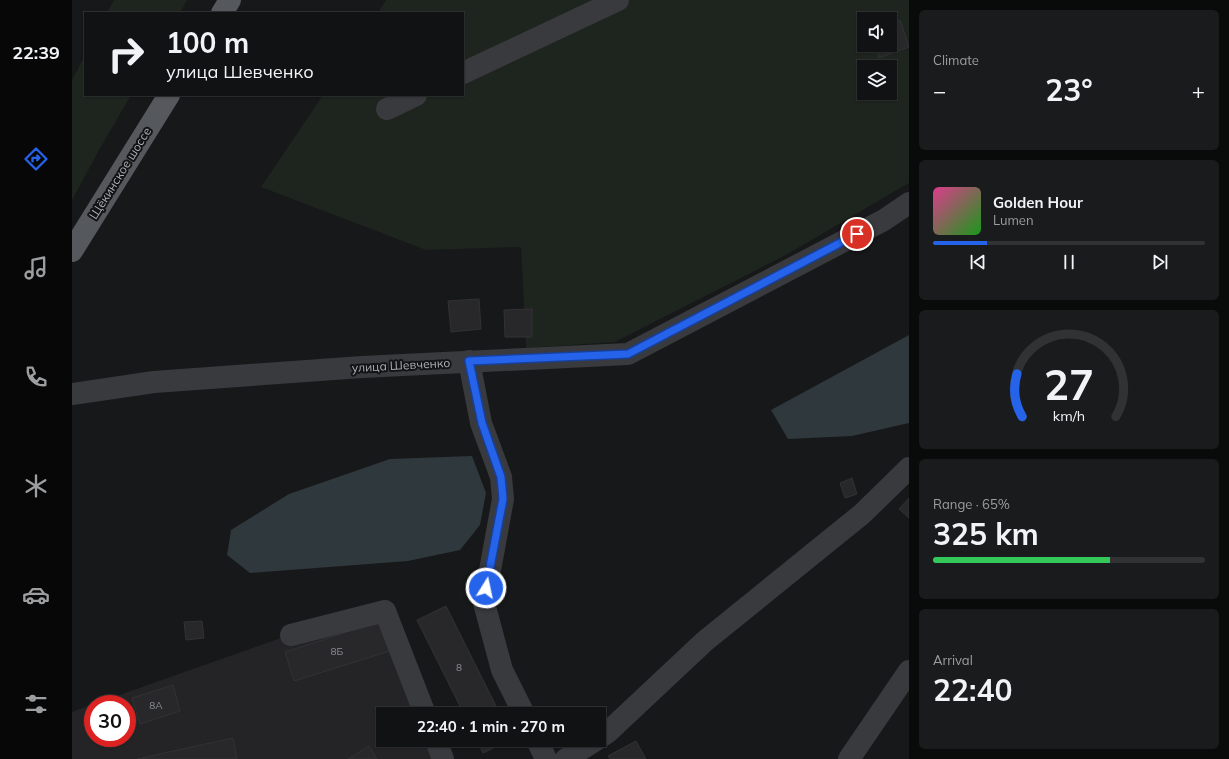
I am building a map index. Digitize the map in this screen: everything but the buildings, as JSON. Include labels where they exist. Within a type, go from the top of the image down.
[{"type":"main road","points":[[223,12],[230,0]]},
{"type":"main road","name":"Щёкинское шоссе","points":[[72,251],[168,96]]},
{"type":"street","points":[[464,73],[618,0]]},
{"type":"street","points":[[387,109],[414,96]]},
{"type":"street","name":"улица Шевченко","points":[[72,394],[154,382],[469,361],[628,354],[884,220],[909,203]]},
{"type":"street","points":[[469,361],[482,423],[501,477],[503,499],[484,603],[502,670],[520,707]]},
{"type":"street","points":[[606,733],[705,641],[862,514],[909,468]]},
{"type":"street","points":[[291,635],[385,611],[422,707]]},
{"type":"street","points":[[849,759],[909,671]]},
{"type":"street","points":[[439,747],[443,759]]},
{"type":"street","points":[[540,747],[546,759]]},
{"type":"street","points":[[566,759],[585,747]]},
{"type":"shaded area","points":[[114,0],[187,0],[181,12],[108,12]]},
{"type":"shaded area","points":[[386,0],[909,0],[909,183],[786,255],[615,342],[526,348],[521,247],[426,250],[261,187],[322,96],[464,96],[464,12],[379,12]]},
{"type":"shaded area","points":[[84,57],[84,96],[130,96],[72,200],[72,80]]},
{"type":"shaded area","points":[[909,335],[909,423],[852,436],[788,439],[771,410]]},
{"type":"shaded area","points":[[472,456],[486,493],[480,525],[460,550],[408,561],[250,573],[227,555],[231,530],[289,494],[390,459]]},
{"type":"shaded area","points":[[386,601],[424,707],[376,707],[376,747],[439,747],[443,759],[72,759],[72,712],[84,707],[84,747],[136,747],[136,695],[120,695]]},
{"type":"route","points":[[486,588],[503,499],[501,477],[482,423],[469,361],[628,354],[857,234]]}]
